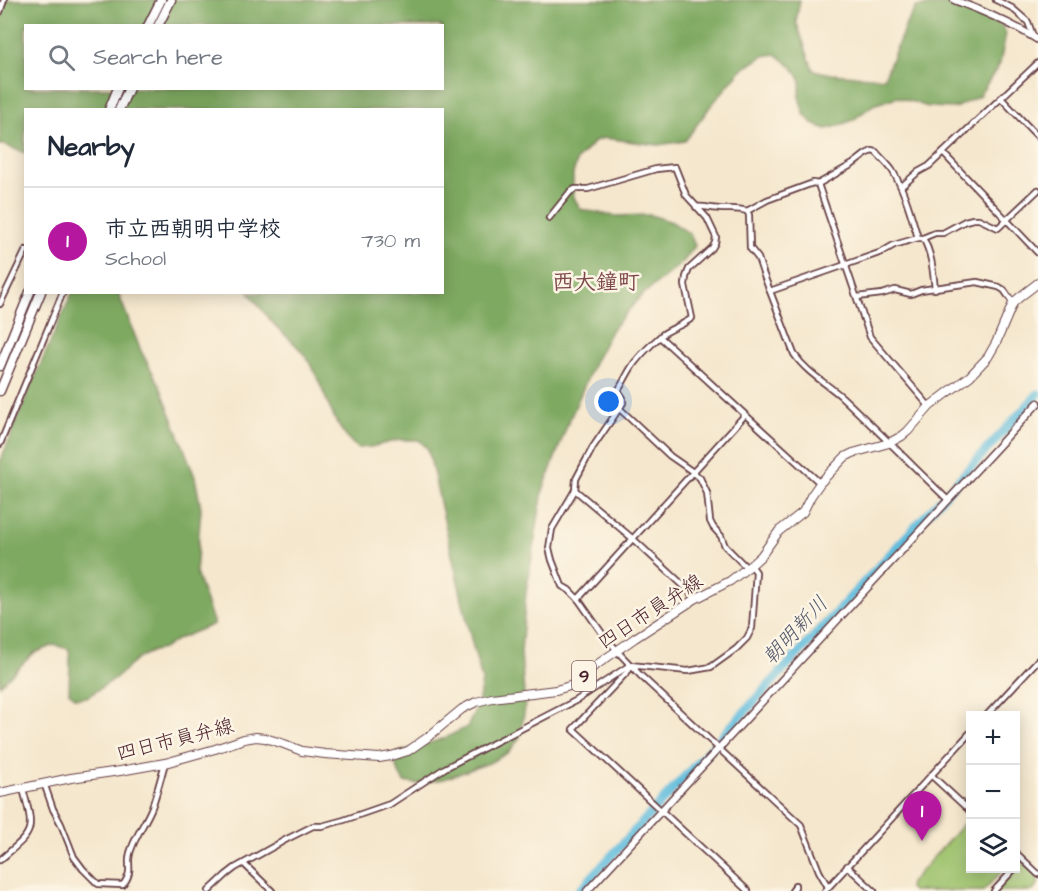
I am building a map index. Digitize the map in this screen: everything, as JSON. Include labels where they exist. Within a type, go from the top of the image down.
[{"type":"highway","points":[[149,24],[161,0]]},
{"type":"highway","points":[[159,24],[171,0]]},
{"type":"highway","points":[[110,108],[117,90]]},
{"type":"highway","points":[[120,108],[128,90]]},
{"type":"highway","points":[[0,366],[29,294]]},
{"type":"highway","points":[[0,391],[40,294]]},
{"type":"main road","name":"四日市員弁線","points":[[0,793],[71,778],[165,763],[244,739],[265,738],[302,751],[325,754],[378,758],[391,756],[408,751],[462,709],[476,702],[556,690],[573,685],[592,668],[635,638],[730,581],[761,556],[779,531],[803,512],[820,483],[845,457],[889,443],[908,431],[930,406],[970,376],[988,357],[1013,303],[1038,283]]},
{"type":"street","points":[[0,12],[4,0]]},
{"type":"street","points":[[954,0],[1007,21],[1036,39]]},
{"type":"street","points":[[996,0],[1003,1],[1028,22],[1036,39]]},
{"type":"street","points":[[902,186],[929,166],[1038,63]]},
{"type":"street","points":[[1001,98],[1038,137]]},
{"type":"street","points":[[698,208],[708,206],[747,211],[767,200],[813,183],[818,184],[866,154],[876,152],[890,167],[902,186],[920,238],[931,256],[935,289]]},
{"type":"street","points":[[943,153],[1038,253]]},
{"type":"street","points":[[549,218],[575,189],[588,189],[656,169],[675,167],[686,195],[707,218],[716,237],[712,248],[689,269],[686,277],[685,285],[692,318],[660,337],[636,360],[619,389],[623,403],[589,455],[576,479],[575,490],[552,529],[549,548],[560,582],[578,599],[614,647],[635,638]]},
{"type":"street","points":[[818,184],[870,337],[930,406]]},
{"type":"street","points":[[770,291],[882,252],[894,244],[943,233],[965,221],[979,219],[998,228],[1038,190]]},
{"type":"street","points":[[747,211],[750,248],[758,258],[794,354],[800,363],[835,391],[885,437],[945,497]]},
{"type":"street","points":[[0,304],[24,254]]},
{"type":"street","points":[[857,297],[895,290],[912,294],[921,290],[977,282],[999,287],[1013,303]]},
{"type":"street","points":[[0,444],[62,294]]},
{"type":"street","points":[[660,337],[820,483]]},
{"type":"street","points":[[587,891],[716,745],[891,563],[945,497],[1038,403]]},
{"type":"street","points":[[209,891],[235,868],[313,826],[344,820],[390,804],[445,768],[523,726],[578,700],[630,665],[688,671],[711,667],[747,638],[752,628],[756,572],[725,546],[713,527],[704,485],[693,472],[670,456],[620,409]]},
{"type":"street","points":[[578,599],[745,415]]},
{"type":"street","points":[[575,490],[632,538],[685,587],[695,600]]},
{"type":"street","points":[[619,653],[801,825],[826,889],[966,737]]},
{"type":"street","points":[[991,711],[1038,660]]},
{"type":"street","points":[[630,665],[629,670],[573,729],[748,891]]},
{"type":"street","points":[[44,783],[74,857],[83,869],[98,884],[123,885],[130,872],[128,861],[130,851],[152,807],[165,763]]},
{"type":"street","points":[[931,775],[966,807]]},
{"type":"street","points":[[0,860],[24,839],[30,830],[31,822],[23,789]]},
{"type":"street","points":[[1020,857],[1038,874]]},
{"type":"street","points":[[1020,863],[1023,860]]},
{"type":"street","points":[[244,864],[272,891]]},
{"type":"street","points":[[847,866],[874,891]]},
{"type":"street","points":[[994,891],[1010,873]]},
{"type":"street","points":[[117,891],[120,885]]},
{"type":"street","points":[[792,891],[795,885]]},
{"type":"green space","points":[[6,0],[800,0],[796,21],[813,70],[831,74],[884,78],[907,22],[916,7],[946,4],[983,13],[1003,27],[1006,33],[1000,64],[979,96],[955,108],[928,107],[897,97],[873,105],[853,120],[826,129],[813,124],[804,114],[799,97],[801,80],[792,67],[776,54],[763,56],[741,70],[685,141],[658,145],[604,138],[595,141],[577,160],[573,174],[573,195],[580,209],[614,216],[651,215],[672,222],[690,234],[695,246],[683,262],[642,295],[612,329],[594,363],[567,426],[543,490],[526,593],[521,652],[525,708],[520,737],[509,752],[489,763],[444,779],[416,784],[404,782],[396,767],[397,753],[445,738],[467,727],[478,705],[482,680],[428,449],[419,440],[399,440],[358,448],[348,438],[333,415],[317,376],[302,352],[276,326],[250,294],[444,294],[444,108],[24,108],[24,153],[0,145],[0,24]]},
{"type":"green space","points":[[72,294],[118,294],[141,351],[160,386],[195,477],[201,508],[196,573],[214,624],[178,639],[163,649],[140,657],[113,680],[87,697],[76,698],[69,692],[69,649],[54,645],[34,653],[0,685],[0,462]]},
{"type":"green space","points":[[966,821],[966,873],[1000,873],[983,891],[912,891],[909,888],[910,883]]},
{"type":"green space","points":[[1023,862],[1038,876],[1038,884],[1033,891],[997,890],[1013,873],[1020,873],[1020,865]]},
{"type":"waterway","name":"朝明新川","points":[[579,891],[1038,394]]},
{"type":"place","name":"市立西朝明中学校","points":[[922,841]]},
{"type":"district","name":"西大鐘町","points":[[596,281]]}]
